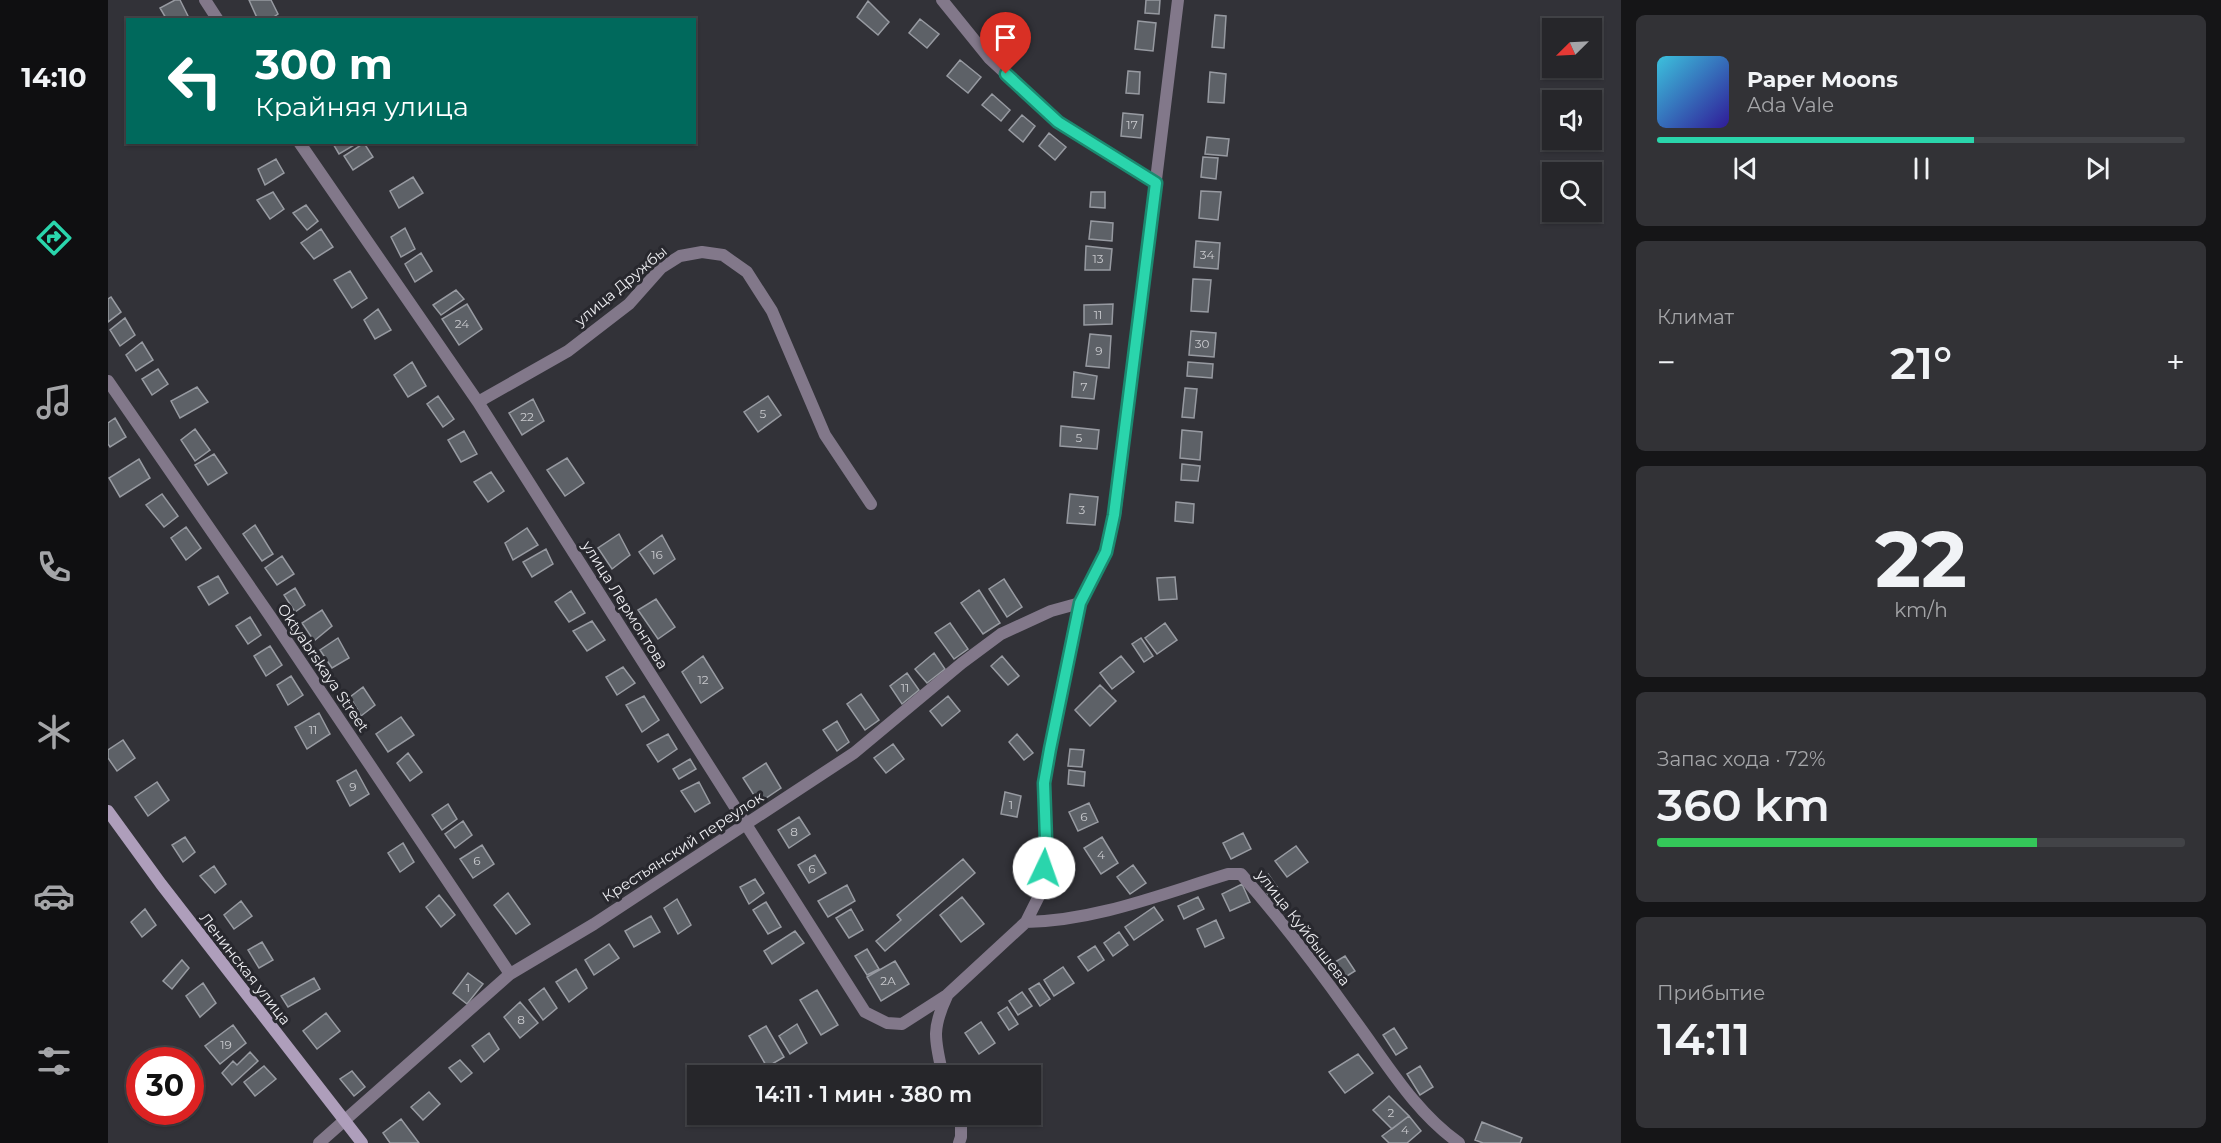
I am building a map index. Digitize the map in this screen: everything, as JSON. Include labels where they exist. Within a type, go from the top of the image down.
[{"type":"street","points":[[206,0],[217,18]]},
{"type":"street","points":[[942,0],[989,58],[1058,122],[1156,183]]},
{"type":"street","points":[[940,1065],[935,1042],[936,1020],[947,995],[1026,922],[1039,896],[1046,840],[1044,783],[1080,603],[1106,552],[1114,515],[1178,0]]},
{"type":"street","name":"улица Лермонтова","points":[[299,144],[478,402],[865,1012],[887,1023],[902,1024],[947,995]]},
{"type":"street","name":"улица Дружбы","points":[[478,402],[568,351],[629,304],[661,268],[680,256],[702,252],[723,255],[747,272],[772,311],[825,435],[871,504]]},
{"type":"street","name":"Oktyabrskaya Street","points":[[108,381],[270,616],[510,974]]},
{"type":"street","name":"Крестьянский переулок","points":[[319,1143],[510,974],[594,924],[854,753],[962,663],[1001,634],[1051,611],[1080,603]]},
{"type":"street","name":"Ленинская улица","points":[[108,811],[161,884],[362,1143]]},
{"type":"street","name":"улица Куйбышева","points":[[1026,922],[1055,922],[1087,917],[1228,874],[1241,874],[1332,989],[1414,1103],[1443,1132],[1459,1143]]},
{"type":"street","points":[[958,1143],[961,1137],[961,1125]]},
{"type":"building","points":[[175,0],[180,0],[189,18],[166,18],[160,8]]},
{"type":"building","points":[[249,0],[271,0],[278,14],[272,18],[257,18]]},
{"type":"building","points":[[1146,0],[1160,0],[1159,14],[1145,13]]},
{"type":"building","points":[[868,1],[889,22],[878,35],[857,17]]},
{"type":"building","points":[[1215,15],[1226,16],[1224,48],[1212,47]]},
{"type":"building","points":[[920,19],[939,34],[927,48],[909,33]]},
{"type":"building","points":[[1138,21],[1156,23],[1153,51],[1135,49]]},
{"type":"building","points":[[960,60],[981,77],[968,93],[947,76]]},
{"type":"building","points":[[1128,71],[1140,72],[1139,94],[1126,93]]},
{"type":"building","points":[[1210,72],[1226,74],[1224,103],[1208,102]]},
{"type":"building","points":[[992,94],[1010,110],[1001,121],[982,105]]},
{"type":"building","points":[[1123,113],[1143,115],[1141,138],[1121,136]]},
{"type":"building","points":[[1022,115],[1035,126],[1023,142],[1009,130]]},
{"type":"building","points":[[1049,133],[1066,147],[1055,160],[1039,146]]},
{"type":"building","points":[[1207,137],[1229,139],[1227,156],[1205,154]]},
{"type":"building","points":[[333,144],[356,144],[339,154]]},
{"type":"building","points":[[365,144],[373,157],[353,170],[344,156]]},
{"type":"building","points":[[1203,157],[1218,158],[1216,179],[1201,177]]},
{"type":"building","points":[[276,159],[284,173],[265,185],[258,169]]},
{"type":"building","points":[[413,177],[423,193],[399,208],[390,191]]},
{"type":"building","points":[[1201,191],[1221,192],[1218,220],[1199,218]]},
{"type":"building","points":[[273,192],[284,209],[270,219],[257,200]]},
{"type":"building","points":[[1091,192],[1105,192],[1105,208],[1090,207]]},
{"type":"building","points":[[306,205],[318,221],[307,230],[293,213]]},
{"type":"building","points":[[1091,221],[1113,223],[1112,241],[1089,239]]},
{"type":"building","points":[[405,228],[415,249],[401,257],[391,237]]},
{"type":"building","points":[[321,229],[333,247],[314,259],[301,243]]},
{"type":"building","points":[[1196,241],[1220,243],[1218,269],[1194,267]]},
{"type":"building","points":[[1086,246],[1112,249],[1110,270],[1085,270]]},
{"type":"building","points":[[421,253],[432,271],[415,282],[405,264]]},
{"type":"building","points":[[350,271],[367,298],[352,308],[334,280]]},
{"type":"building","points":[[1193,279],[1211,280],[1208,312],[1191,311]]},
{"type":"building","points":[[456,290],[464,299],[441,315],[433,305]]},
{"type":"building","points":[[111,297],[121,312],[108,322],[108,299]]},
{"type":"building","points":[[467,304],[482,329],[459,345],[442,319]]},
{"type":"building","points":[[1113,304],[1112,324],[1084,325],[1084,305]]},
{"type":"building","points":[[378,309],[391,330],[375,339],[364,320]]},
{"type":"building","points":[[125,318],[135,335],[120,346],[110,330]]},
{"type":"building","points":[[1191,331],[1216,333],[1214,357],[1189,355]]},
{"type":"building","points":[[1090,334],[1111,336],[1109,368],[1086,366]]},
{"type":"building","points":[[142,342],[153,360],[136,371],[126,355]]},
{"type":"building","points":[[412,362],[426,386],[408,397],[394,375]]},
{"type":"building","points":[[1188,362],[1213,364],[1212,378],[1187,376]]},
{"type":"building","points":[[158,369],[168,384],[152,395],[142,379]]},
{"type":"building","points":[[1074,372],[1097,376],[1094,399],[1072,397]]},
{"type":"building","points":[[197,387],[208,402],[180,418],[171,401]]},
{"type":"building","points":[[1185,388],[1197,389],[1194,418],[1182,417]]},
{"type":"building","points":[[438,396],[454,419],[443,427],[427,404]]},
{"type":"building","points":[[768,396],[781,415],[758,432],[744,412]]},
{"type":"building","points":[[533,399],[544,421],[522,435],[509,413]]},
{"type":"building","points":[[115,418],[126,437],[110,447],[108,423]]},
{"type":"building","points":[[1061,426],[1099,430],[1097,449],[1060,446]]},
{"type":"building","points":[[195,429],[210,450],[195,461],[181,440]]},
{"type":"building","points":[[1182,430],[1202,432],[1200,460],[1180,458]]},
{"type":"building","points":[[464,431],[477,454],[461,462],[448,440]]},
{"type":"building","points":[[214,454],[227,473],[208,485],[195,465]]},
{"type":"building","points":[[567,458],[584,483],[565,496],[547,470]]},
{"type":"building","points":[[139,459],[150,478],[120,497],[109,478]]},
{"type":"building","points":[[1182,464],[1200,466],[1198,481],[1181,480]]},
{"type":"building","points":[[491,472],[504,491],[488,502],[474,482]]},
{"type":"building","points":[[162,494],[178,516],[164,527],[146,505]]},
{"type":"building","points":[[1070,494],[1098,497],[1095,525],[1067,523]]},
{"type":"building","points":[[1176,502],[1194,504],[1193,523],[1175,521]]},
{"type":"building","points":[[255,525],[273,554],[262,561],[243,534]]},
{"type":"building","points":[[186,527],[201,548],[186,560],[171,538]]},
{"type":"building","points":[[527,528],[538,545],[513,560],[505,543]]},
{"type":"building","points":[[619,534],[630,555],[612,569],[598,548]]},
{"type":"building","points":[[662,535],[675,559],[654,574],[639,552]]},
{"type":"building","points":[[546,549],[553,564],[532,577],[523,562]]},
{"type":"building","points":[[282,556],[294,574],[277,585],[265,568]]},
{"type":"building","points":[[218,576],[228,593],[209,605],[198,587]]},
{"type":"building","points":[[1175,577],[1177,599],[1159,600],[1157,578]]},
{"type":"building","points":[[1004,579],[1022,607],[1007,617],[989,589]]},
{"type":"building","points":[[295,588],[305,605],[295,612],[284,595]]},
{"type":"building","points":[[979,590],[1000,623],[983,634],[961,603]]},
{"type":"building","points":[[571,591],[585,613],[569,622],[555,602]]},
{"type":"building","points":[[656,599],[675,627],[658,639],[638,610]]},
{"type":"building","points":[[322,610],[332,626],[314,641],[302,623]]},
{"type":"building","points":[[250,617],[261,635],[248,644],[236,626]]},
{"type":"building","points":[[592,621],[605,640],[587,651],[573,631]]},
{"type":"building","points":[[950,623],[968,649],[954,659],[935,633]]},
{"type":"building","points":[[1165,623],[1177,640],[1157,654],[1145,638]]},
{"type":"building","points":[[338,638],[349,658],[332,668],[320,650]]},
{"type":"building","points":[[1141,638],[1153,656],[1144,662],[1132,644]]},
{"type":"building","points":[[270,646],[282,665],[266,676],[254,656]]},
{"type":"building","points":[[934,653],[945,669],[927,683],[915,669]]},
{"type":"building","points":[[703,656],[723,688],[701,703],[682,672]]},
{"type":"building","points":[[1002,656],[1019,676],[1008,685],[991,666]]},
{"type":"building","points":[[1121,656],[1134,672],[1112,689],[1100,673]]},
{"type":"building","points":[[623,667],[635,683],[617,695],[606,677]]},
{"type":"building","points":[[907,673],[919,690],[902,704],[890,686]]},
{"type":"building","points":[[291,676],[303,695],[288,705],[277,685]]},
{"type":"building","points":[[1100,685],[1116,701],[1090,726],[1075,710]]},
{"type":"building","points":[[363,687],[375,705],[361,716],[350,697]]},
{"type":"building","points":[[861,694],[879,720],[865,730],[847,704]]},
{"type":"building","points":[[644,696],[659,720],[642,732],[626,705]]},
{"type":"building","points":[[948,696],[960,711],[942,726],[930,711]]},
{"type":"building","points":[[319,713],[330,734],[307,749],[295,727]]},
{"type":"building","points":[[401,717],[414,735],[388,752],[376,734]]},
{"type":"building","points":[[837,721],[849,742],[837,751],[823,730]]},
{"type":"building","points":[[668,734],[677,749],[658,762],[647,745]]},
{"type":"building","points":[[1017,734],[1033,753],[1024,760],[1009,742]]},
{"type":"building","points":[[123,740],[135,758],[117,771],[108,758],[108,750]]},
{"type":"building","points":[[893,744],[904,759],[886,773],[874,758]]},
{"type":"building","points":[[1070,749],[1084,750],[1082,767],[1068,766]]},
{"type":"building","points":[[408,753],[422,772],[410,781],[397,763]]},
{"type":"building","points":[[690,759],[696,769],[679,779],[673,769]]},
{"type":"building","points":[[766,763],[781,788],[759,803],[743,778]]},
{"type":"building","points":[[356,770],[369,794],[350,806],[337,781]]},
{"type":"building","points":[[1069,770],[1085,772],[1084,786],[1068,784]]},
{"type":"building","points":[[157,782],[169,800],[148,816],[135,797]]},
{"type":"building","points":[[699,782],[710,803],[695,812],[681,791]]},
{"type":"building","points":[[1005,792],[1021,796],[1017,817],[1001,814]]},
{"type":"building","points":[[1089,803],[1098,822],[1078,831],[1069,812]]},
{"type":"building","points":[[448,804],[457,819],[442,830],[432,815]]},
{"type":"building","points":[[799,817],[810,834],[789,848],[778,830]]},
{"type":"building","points":[[463,821],[472,835],[455,848],[445,834]]},
{"type":"building","points":[[1243,833],[1251,849],[1231,859],[1223,843]]},
{"type":"building","points":[[185,837],[195,852],[183,862],[172,845]]},
{"type":"building","points":[[1102,837],[1118,863],[1101,874],[1084,848]]},
{"type":"building","points":[[403,843],[414,862],[400,872],[388,853]]},
{"type":"building","points":[[482,845],[494,864],[473,878],[460,859]]},
{"type":"building","points":[[1296,846],[1308,862],[1287,877],[1275,861]]},
{"type":"building","points":[[815,855],[826,873],[809,883],[798,865]]},
{"type":"building","points":[[963,859],[975,873],[885,951],[876,941],[901,920],[897,915]]},
{"type":"building","points":[[1133,865],[1146,883],[1130,894],[1117,877]]},
{"type":"building","points":[[214,866],[226,884],[215,893],[200,876]]},
{"type":"building","points":[[1268,874],[1280,891],[1270,898],[1259,881]]},
{"type":"building","points":[[755,879],[764,893],[749,904],[740,887]]},
{"type":"building","points":[[1242,884],[1250,902],[1230,911],[1222,894]]},
{"type":"building","points":[[847,885],[855,901],[828,917],[818,901]]},
{"type":"building","points":[[508,893],[530,924],[516,934],[494,905]]},
{"type":"building","points":[[439,895],[455,915],[441,927],[426,907]]},
{"type":"building","points":[[962,897],[984,924],[961,942],[940,915]]},
{"type":"building","points":[[1198,897],[1204,909],[1184,919],[1178,906]]},
{"type":"building","points":[[677,899],[691,925],[678,934],[664,908]]},
{"type":"building","points":[[241,901],[252,916],[234,929],[224,915]]},
{"type":"building","points":[[766,902],[781,927],[768,934],[753,910]]},
{"type":"building","points":[[1154,907],[1163,920],[1134,940],[1125,927]]},
{"type":"building","points":[[145,909],[156,925],[142,937],[131,922]]},
{"type":"building","points":[[851,909],[863,930],[849,938],[836,918]]},
{"type":"building","points":[[651,916],[660,932],[634,947],[625,931]]},
{"type":"building","points":[[1216,920],[1224,938],[1205,947],[1197,929]]},
{"type":"building","points":[[795,931],[804,943],[772,964],[764,951]]},
{"type":"building","points":[[1119,932],[1128,945],[1113,956],[1104,943]]},
{"type":"building","points":[[262,942],[273,960],[259,968],[248,950]]},
{"type":"building","points":[[609,944],[619,958],[594,975],[585,960]]},
{"type":"building","points":[[1095,946],[1104,960],[1088,971],[1078,957]]},
{"type":"building","points":[[867,949],[879,969],[867,975],[855,956]]},
{"type":"building","points":[[1345,956],[1355,971],[1339,981],[1330,965]]},
{"type":"building","points":[[182,960],[189,968],[172,989],[163,981]]},
{"type":"building","points":[[895,961],[909,984],[881,1001],[867,977]]},
{"type":"building","points":[[1063,967],[1074,983],[1054,996],[1044,980]]},
{"type":"building","points":[[576,969],[587,988],[569,1002],[556,982]]},
{"type":"building","points":[[468,973],[483,984],[467,1004],[453,993]]},
{"type":"building","points":[[314,978],[320,989],[288,1007],[281,996]]},
{"type":"building","points":[[203,983],[216,1003],[200,1017],[186,996]]},
{"type":"building","points":[[1039,983],[1050,999],[1040,1006],[1029,989]]},
{"type":"building","points":[[544,988],[557,1008],[543,1020],[529,1000]]},
{"type":"building","points":[[817,990],[838,1025],[821,1035],[800,1000]]},
{"type":"building","points":[[1022,992],[1032,1006],[1018,1015],[1009,1001]]},
{"type":"building","points":[[520,1002],[538,1023],[520,1038],[504,1017]]},
{"type":"building","points":[[1007,1007],[1018,1024],[1009,1030],[998,1013]]},
{"type":"building","points":[[326,1013],[340,1031],[317,1049],[303,1031]]},
{"type":"building","points":[[981,1022],[995,1043],[979,1054],[965,1033]]},
{"type":"building","points":[[797,1024],[807,1043],[790,1054],[779,1036]]},
{"type":"building","points":[[233,1025],[246,1043],[220,1064],[205,1046]]},
{"type":"building","points":[[766,1026],[784,1057],[770,1065],[766,1065],[749,1036]]},
{"type":"building","points":[[1394,1028],[1407,1048],[1396,1055],[1383,1035]]},
{"type":"building","points":[[489,1033],[499,1049],[484,1062],[472,1046]]},
{"type":"building","points":[[250,1052],[258,1061],[232,1085],[222,1073],[233,1061],[237,1065]]},
{"type":"building","points":[[1358,1054],[1373,1073],[1345,1093],[1329,1072]]},
{"type":"building","points":[[460,1060],[472,1073],[461,1082],[449,1068]]},
{"type":"building","points":[[264,1066],[276,1079],[255,1096],[244,1082]]},
{"type":"building","points":[[1420,1066],[1433,1087],[1420,1095],[1407,1074]]},
{"type":"building","points":[[352,1071],[365,1087],[354,1096],[340,1079]]},
{"type":"building","points":[[429,1092],[440,1104],[423,1120],[411,1107]]},
{"type":"building","points":[[1389,1096],[1409,1116],[1392,1129],[1373,1110]]},
{"type":"building","points":[[1409,1116],[1421,1131],[1407,1143],[1389,1143],[1382,1136]]},
{"type":"building","points":[[401,1119],[419,1143],[390,1143],[383,1133]]},
{"type":"building","points":[[1482,1122],[1522,1138],[1520,1143],[1483,1143],[1475,1140]]},
{"type":"route","points":[[1006,74],[1058,122],[1156,183],[1114,515],[1106,552],[1080,603],[1044,783],[1046,840],[1044,868]]}]
